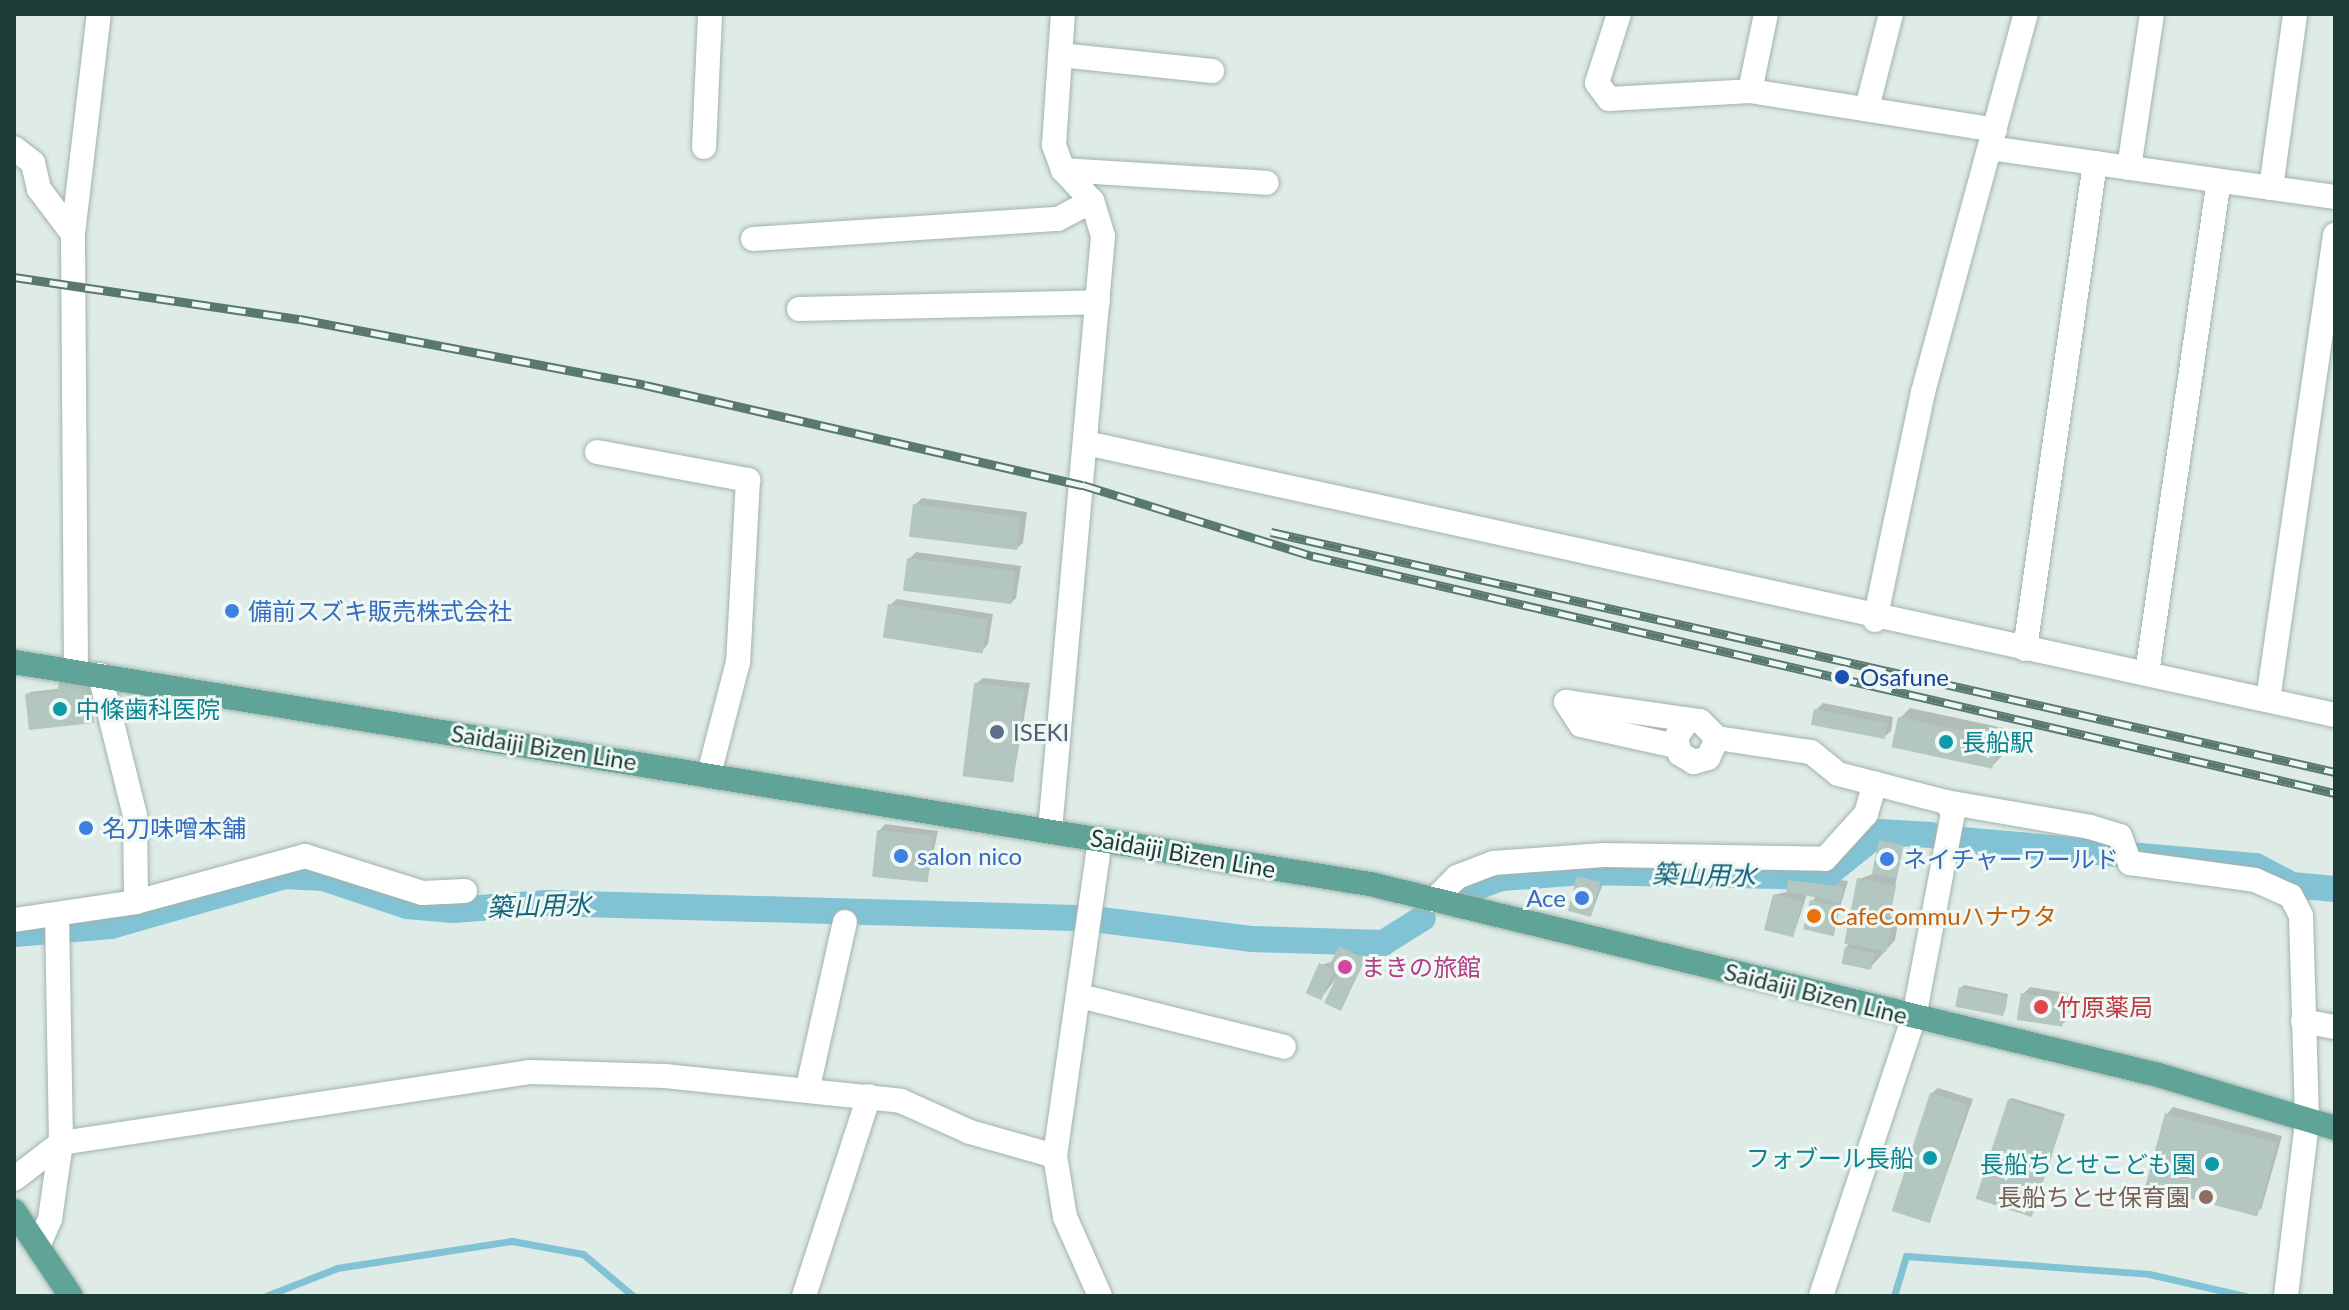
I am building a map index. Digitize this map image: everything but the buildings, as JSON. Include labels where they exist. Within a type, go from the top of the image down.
[{"type":"main road","name":"Saidaiji Bizen Line","points":[[14,662],[1050,830],[1434,900],[2158,1075],[2335,1128]]},
{"type":"main road","points":[[14,1211],[71,1296]]},
{"type":"street","points":[[99,14],[73,234],[88,673],[135,815],[136,902]]},
{"type":"street","points":[[704,147],[710,14]]},
{"type":"street","points":[[1050,830],[1103,236],[1092,201],[1063,170],[1054,145],[1063,14]]},
{"type":"street","points":[[1619,14],[1597,83],[1609,99],[1750,91],[1867,108],[2095,163],[2335,197]]},
{"type":"street","points":[[1750,91],[1766,14]]},
{"type":"street","points":[[1867,108],[1891,14]]},
{"type":"street","points":[[1875,620],[1923,392],[2026,14]]},
{"type":"street","points":[[2129,168],[2152,14]]},
{"type":"street","points":[[2271,188],[2295,14]]},
{"type":"street","points":[[1060,55],[1212,71]]},
{"type":"street","points":[[14,148],[33,163],[39,189],[73,234]]},
{"type":"street","points":[[2025,649],[2095,163]]},
{"type":"street","points":[[1063,170],[1267,183]]},
{"type":"street","points":[[2147,673],[2219,181]]},
{"type":"street","points":[[753,239],[1058,219],[1092,201]]},
{"type":"street","points":[[2268,700],[2335,235]]},
{"type":"street","points":[[799,309],[1098,302]]},
{"type":"street","points":[[1086,443],[1875,620],[2147,673],[2335,715]]},
{"type":"street","points":[[597,452],[748,480],[738,662],[709,774]]},
{"type":"street","points":[[1717,738],[1701,762],[1686,760],[1680,735],[1708,725],[1717,738],[1811,752],[1838,774],[1946,802],[2120,836],[2130,863],[2255,880],[2291,896],[2301,916],[2307,1122],[2286,1296]]},
{"type":"street","points":[[1434,900],[1457,877],[1493,863],[1604,855],[1825,859],[1866,814],[1875,783]]},
{"type":"street","points":[[1821,1296],[1914,1017],[1953,812],[1946,802]]},
{"type":"street","points":[[1100,839],[1055,1156],[1065,1217],[1100,1296]]},
{"type":"street","points":[[14,920],[58,928],[136,902],[305,856],[422,893],[465,891]]},
{"type":"street","points":[[808,1087],[845,922]]},
{"type":"street","points":[[38,1246],[50,1219],[61,1143],[58,928]]},
{"type":"street","points":[[1080,996],[1284,1047]]},
{"type":"street","points":[[2303,1021],[2335,1027]]},
{"type":"street","points":[[14,1179],[61,1143],[531,1072],[808,1087],[901,1101],[984,1137],[1055,1156]]},
{"type":"street","points":[[804,1296],[869,1096]]},
{"type":"waterway","name":"築山用水","points":[[1463,892],[1501,878],[1584,872],[1824,877],[1880,832],[1931,835]]},
{"type":"waterway","name":"築山用水","points":[[1962,840],[2256,866],[2292,885],[2335,889]]},
{"type":"waterway","name":"築山用水","points":[[14,934],[111,926],[285,876],[323,878],[407,906],[453,910],[546,903],[1076,918]]},
{"type":"waterway","name":"築山用水","points":[[1101,920],[1251,939],[1383,943],[1423,918]]},
{"type":"waterway","points":[[266,1296],[337,1268],[512,1241],[583,1254],[633,1296]]},
{"type":"waterway","points":[[1894,1296],[1906,1256],[2149,1274],[2245,1296]]},
{"type":"railway","points":[[14,277],[300,319],[645,385],[1083,485],[1313,556],[2335,793]]},
{"type":"railway","points":[[1271,532],[2335,772]]},
{"type":"place","name":"備前スズキ販売株式会社","points":[[232,611]]},
{"type":"place","name":"Osafune","points":[[1842,677]]},
{"type":"place","name":"中條歯科医院","points":[[60,709]]},
{"type":"place","name":"ISEKI","points":[[997,732]]},
{"type":"place","name":"長船駅","points":[[1946,742]]},
{"type":"place","name":"名刀味噌本舗","points":[[86,828]]},
{"type":"place","name":"salon nico","points":[[901,856]]},
{"type":"place","name":"ネイチャーワールド","points":[[1887,859]]},
{"type":"place","name":"Ace","points":[[1582,898]]},
{"type":"place","name":"CafeCommuハナウタ","points":[[1814,916]]},
{"type":"place","name":"まきの旅館","points":[[1345,967]]},
{"type":"place","name":"竹原薬局","points":[[2041,1007]]},
{"type":"place","name":"フォブール長船","points":[[1930,1158]]},
{"type":"place","name":"長船ちとせこども園","points":[[2212,1164]]},
{"type":"place","name":"長船ちとせ保育園","points":[[2206,1197]]}]
